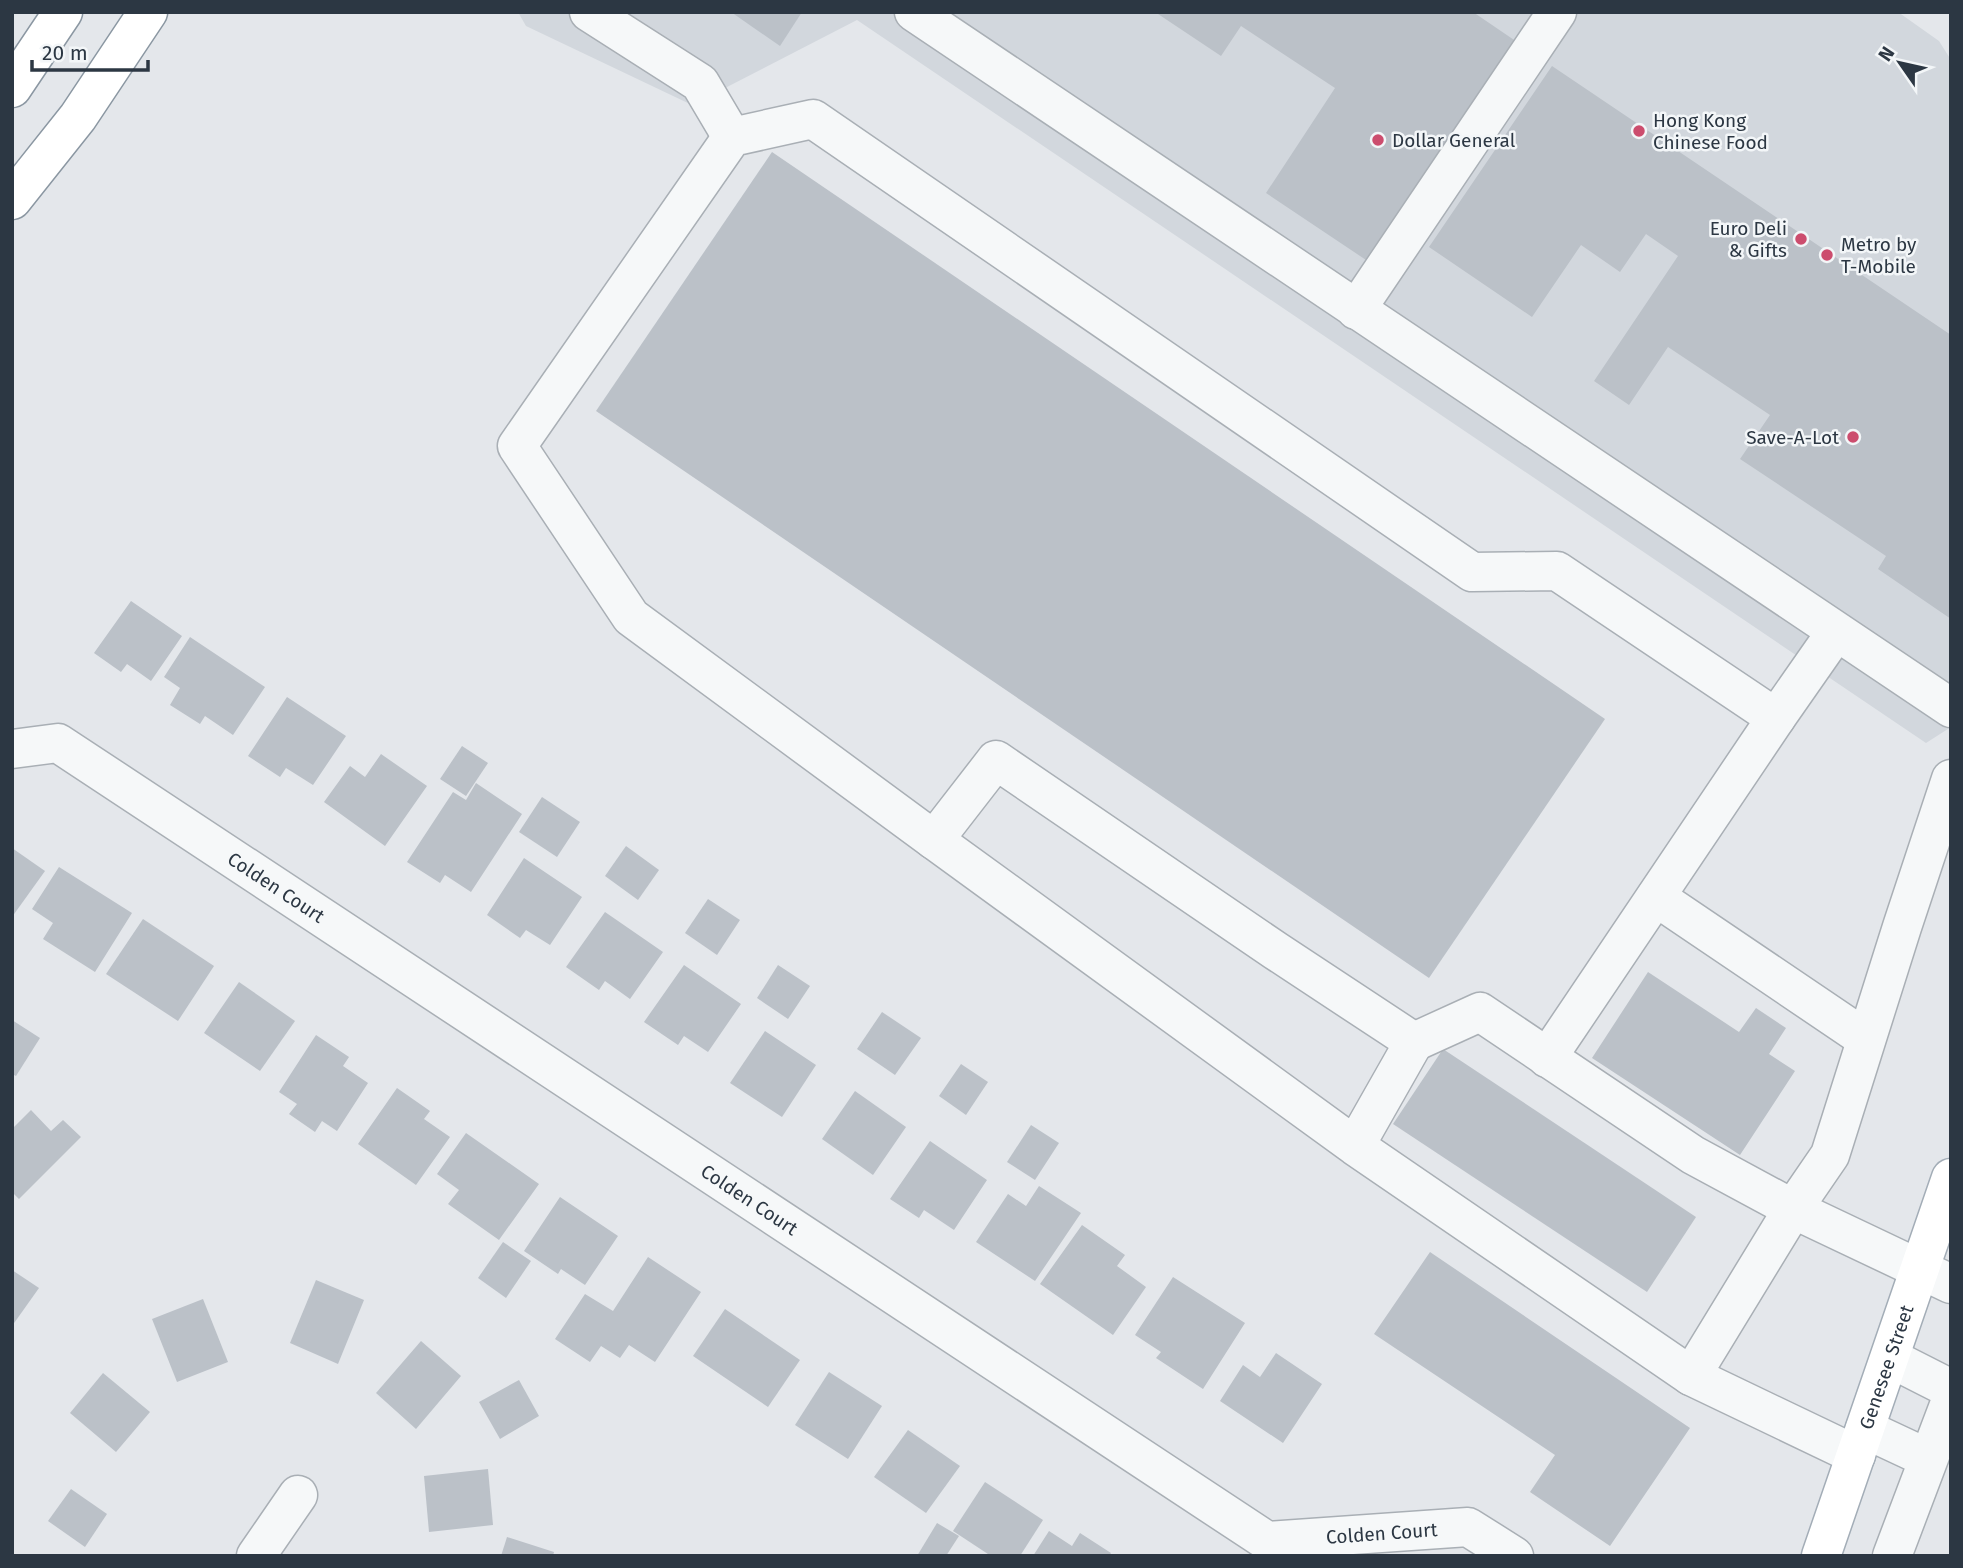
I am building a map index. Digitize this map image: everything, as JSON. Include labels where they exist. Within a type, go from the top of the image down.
[{"type":"main road","points":[[12,88],[63,12]]},
{"type":"main road","points":[[12,200],[78,117],[148,12]]},
{"type":"main road","name":"Genesee Street","points":[[1821,1556],[1890,1358],[1935,1277],[1951,1178]]},
{"type":"street","points":[[589,12],[700,83],[732,137]]},
{"type":"street","points":[[914,12],[1951,708]]},
{"type":"street","points":[[1356,310],[1557,12]]},
{"type":"street","points":[[1776,718],[1558,571],[1472,572],[813,119],[732,137],[517,446],[631,617],[1355,1146],[1691,1376],[1860,1442],[1927,1458]]},
{"type":"street","points":[[1548,1058],[1836,632]]},
{"type":"street","name":"Colden Court","points":[[12,749],[58,743],[1267,1541],[1468,1527],[1514,1556]]},
{"type":"street","points":[[934,839],[996,760],[1264,944],[1414,1042]]},
{"type":"street","points":[[1691,1376],[1793,1209],[1830,1155],[1951,779]]},
{"type":"street","points":[[1656,897],[1866,1040]]},
{"type":"street","points":[[1355,1146],[1414,1042],[1480,1012],[1693,1155],[1793,1209],[1935,1277]]},
{"type":"street","points":[[1890,1358],[1951,1389]]},
{"type":"street","points":[[1892,1556],[1951,1400]]},
{"type":"street","points":[[257,1556],[298,1495]]},
{"type":"shaded area","points":[[518,12],[1898,12],[1939,41],[1951,60],[1951,727],[1926,743],[857,20],[692,105],[526,26]]},
{"type":"building","points":[[731,12],[802,12],[780,46]]},
{"type":"building","name":"Dollar General","points":[[1155,12],[1473,12],[1520,44],[1372,264],[1266,193],[1335,88],[1241,26],[1221,56]]},
{"type":"building","points":[[1552,66],[1951,335],[1951,619],[1878,569],[1886,556],[1740,459],[1770,415],[1668,347],[1629,405],[1594,381],[1678,256],[1646,234],[1620,272],[1581,245],[1532,317],[1429,247]]},
{"type":"building","points":[[772,152],[1605,719],[1429,978],[596,411]]},
{"type":"building","points":[[131,601],[182,636],[151,681],[127,664],[121,672],[94,653]]},
{"type":"building","points":[[190,637],[265,687],[233,735],[205,716],[200,724],[170,705],[180,688],[164,677]]},
{"type":"building","points":[[287,697],[346,736],[313,785],[286,768],[280,777],[248,756]]},
{"type":"building","points":[[462,746],[488,763],[466,796],[440,779]]},
{"type":"building","points":[[381,754],[427,786],[385,846],[324,802],[350,766],[365,777]]},
{"type":"building","points":[[476,783],[522,814],[471,892],[445,875],[440,883],[407,862],[453,792],[466,800]]},
{"type":"building","points":[[542,797],[580,822],[557,857],[519,832]]},
{"type":"building","points":[[626,846],[659,870],[638,900],[605,876]]},
{"type":"building","points":[[12,848],[45,871],[12,917]]},
{"type":"building","points":[[524,858],[582,897],[550,945],[526,930],[520,938],[487,915]]},
{"type":"building","points":[[59,867],[132,913],[95,972],[43,939],[53,923],[32,909]]},
{"type":"building","points":[[708,899],[740,920],[717,955],[685,933]]},
{"type":"building","points":[[605,912],[663,952],[630,999],[605,981],[599,990],[566,967]]},
{"type":"building","points":[[143,919],[214,966],[178,1021],[106,974]]},
{"type":"building","points":[[684,965],[741,1004],[708,1052],[684,1036],[678,1045],[644,1022]]},
{"type":"building","points":[[778,965],[810,986],[788,1019],[757,998]]},
{"type":"building","points":[[1648,972],[1739,1032],[1756,1008],[1786,1028],[1769,1054],[1795,1071],[1740,1155],[1592,1058]]},
{"type":"building","points":[[239,982],[295,1021],[260,1071],[204,1033]]},
{"type":"building","points":[[882,1012],[921,1038],[895,1075],[857,1049]]},
{"type":"building","points":[[12,1020],[40,1038],[16,1076],[12,1074]]},
{"type":"building","points":[[765,1031],[816,1065],[782,1117],[730,1083]]},
{"type":"building","points":[[316,1035],[349,1057],[343,1066],[368,1083],[337,1131],[322,1121],[315,1132],[289,1114],[297,1104],[279,1092]]},
{"type":"building","points":[[1443,1049],[1696,1217],[1647,1292],[1393,1124]]},
{"type":"building","points":[[961,1064],[988,1082],[966,1115],[939,1096]]},
{"type":"building","points":[[397,1088],[430,1111],[424,1119],[450,1137],[416,1185],[358,1144]]},
{"type":"building","points":[[855,1091],[906,1127],[873,1175],[822,1139]]},
{"type":"building","points":[[31,1110],[51,1131],[63,1120],[81,1137],[19,1199],[12,1192],[12,1129]]},
{"type":"building","points":[[1031,1125],[1059,1143],[1035,1180],[1007,1162]]},
{"type":"building","points":[[466,1133],[539,1184],[499,1240],[448,1204],[459,1190],[437,1174]]},
{"type":"building","points":[[930,1141],[987,1180],[954,1230],[924,1210],[919,1218],[890,1199]]},
{"type":"building","points":[[1039,1186],[1081,1213],[1035,1281],[976,1242],[1008,1194],[1026,1206]]},
{"type":"building","points":[[560,1197],[618,1236],[585,1285],[561,1269],[558,1274],[524,1251]]},
{"type":"building","points":[[1082,1225],[1125,1255],[1117,1266],[1146,1287],[1113,1335],[1040,1284]]},
{"type":"building","points":[[503,1242],[531,1261],[506,1298],[478,1278]]},
{"type":"building","points":[[1430,1252],[1690,1428],[1610,1546],[1530,1492],[1555,1455],[1374,1334]]},
{"type":"building","points":[[648,1257],[701,1292],[655,1362],[629,1345],[620,1358],[601,1346],[590,1362],[555,1339],[585,1294],[613,1311]]},
{"type":"building","points":[[12,1270],[39,1288],[12,1326]]},
{"type":"building","points":[[1173,1277],[1245,1323],[1203,1389],[1156,1358],[1161,1352],[1135,1335]]},
{"type":"building","points":[[316,1280],[364,1300],[338,1364],[290,1343]]},
{"type":"building","points":[[203,1299],[228,1362],[177,1382],[152,1319]]},
{"type":"building","points":[[725,1309],[800,1360],[768,1407],[693,1356]]},
{"type":"building","points":[[421,1341],[461,1376],[416,1429],[376,1393]]},
{"type":"building","points":[[1276,1353],[1322,1384],[1283,1443],[1220,1401],[1243,1365],[1260,1377]]},
{"type":"building","points":[[829,1372],[882,1406],[848,1459],[795,1425]]},
{"type":"building","points":[[103,1373],[150,1412],[116,1452],[70,1413]]},
{"type":"building","points":[[519,1380],[539,1416],[500,1439],[479,1402]]},
{"type":"building","points":[[908,1430],[960,1466],[926,1513],[874,1477]]},
{"type":"building","points":[[488,1469],[493,1525],[429,1532],[424,1476]]},
{"type":"building","points":[[985,1482],[1043,1520],[1020,1556],[991,1556],[953,1531]]},
{"type":"building","points":[[71,1489],[107,1514],[85,1547],[48,1521]]},
{"type":"building","points":[[937,1523],[959,1536],[946,1556],[917,1556]]},
{"type":"building","points":[[1049,1531],[1072,1546],[1080,1533],[1111,1553],[1109,1556],[1033,1556]]},
{"type":"building","points":[[507,1537],[554,1552],[553,1556],[501,1556]]},
{"type":"place","name":"Hong Kong Chinese Food","points":[[1639,131]]},
{"type":"place","name":"Dollar General","points":[[1378,140]]},
{"type":"place","name":"Euro Deli & Gifts","points":[[1801,239]]},
{"type":"place","name":"Metro by T-Mobile","points":[[1827,255]]},
{"type":"place","name":"Save-A-Lot","points":[[1853,437]]}]
